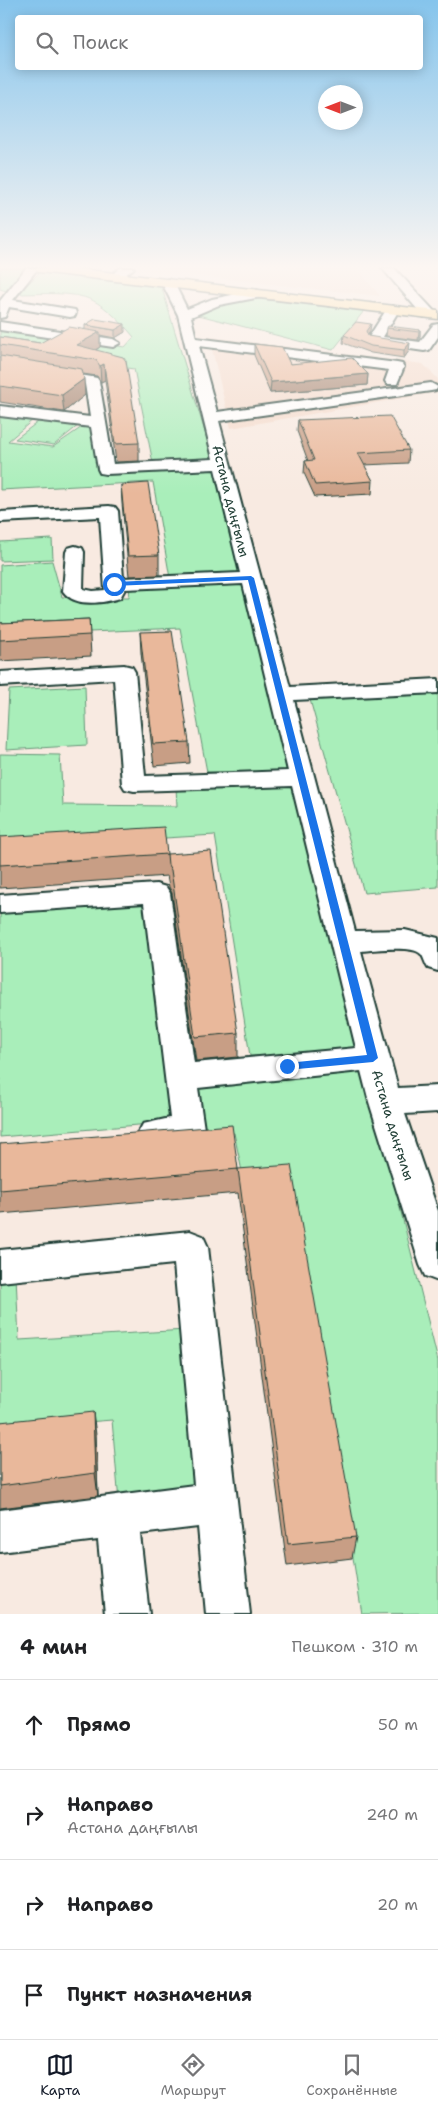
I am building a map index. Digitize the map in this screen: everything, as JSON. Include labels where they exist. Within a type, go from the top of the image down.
[{"type":"street","name":"Астана даңғылы","points":[[196,343],[200,353],[210,418],[373,1058],[385,1102],[438,1265]]},
{"type":"street","points":[[402,343],[424,346],[426,343]]},
{"type":"street","points":[[200,353],[235,345],[397,368],[392,381]]},
{"type":"street","points":[[0,366],[92,381],[106,470],[222,464]]},
{"type":"street","points":[[210,418],[431,387]]},
{"type":"street","points":[[0,410],[99,423]]},
{"type":"street","points":[[0,517],[109,511],[115,590],[113,594],[108,596],[79,596],[73,591],[75,552]]},
{"type":"street","points":[[114,584],[251,578]]},
{"type":"street","points":[[0,679],[124,672],[134,784],[302,778]]},
{"type":"street","points":[[280,694],[438,686]]},
{"type":"street","points":[[0,904],[156,893],[188,1129],[129,1135]]},
{"type":"street","points":[[344,942],[414,940],[426,944],[435,950],[438,961]]},
{"type":"street","points":[[180,1077],[373,1058]]},
{"type":"street","points":[[385,1102],[438,1099]]},
{"type":"street","points":[[0,1266],[190,1247],[228,1614]]},
{"type":"street","points":[[0,1531],[216,1503]]},
{"type":"street","points":[[117,1516],[127,1614]]},
{"type":"shaded area","points":[[211,343],[259,343],[423,364],[438,379],[438,392],[231,428]]},
{"type":"green space","points":[[0,343],[98,343],[125,347],[128,343],[178,343],[213,459],[153,463],[134,369],[0,350]]},
{"type":"green space","points":[[307,343],[338,343],[333,350]]},
{"type":"green space","points":[[0,415],[34,419],[8,441],[53,447],[85,425],[93,425],[103,472],[215,467],[241,572],[170,578],[153,482],[0,490]]},
{"type":"green space","points":[[42,419],[79,425],[54,445],[15,439]]},
{"type":"green space","points":[[52,539],[53,559],[0,561],[0,542]]},
{"type":"green space","points":[[52,561],[62,597],[129,597],[130,586],[244,583],[291,773],[207,772],[180,628],[0,636],[0,565]]},
{"type":"green space","points":[[438,681],[438,887],[364,893],[307,689]]},
{"type":"green space","points":[[85,686],[87,745],[6,750],[9,690]]},
{"type":"green space","points":[[0,754],[60,755],[63,805],[177,806],[176,787],[294,783],[361,1052],[250,1056],[215,835],[0,848]]},
{"type":"green space","points":[[144,901],[173,1122],[0,1137],[0,911]]},
{"type":"green space","points":[[366,1071],[438,1361],[438,1613],[362,1614],[292,1175],[244,1181],[234,1133],[199,1139],[197,1087]]},
{"type":"green space","points":[[16,1276],[19,1340],[186,1330],[194,1491],[119,1502],[112,1420],[0,1429],[0,1278]]},
{"type":"building","points":[[0,343],[80,343],[77,345],[123,357],[126,361],[139,443],[115,444],[104,364],[100,366],[96,360],[0,345]]},
{"type":"building","points":[[364,343],[410,343],[404,350],[371,346]]},
{"type":"building","points":[[254,344],[282,347],[290,364],[352,358],[368,374],[271,382]]},
{"type":"building","points":[[0,356],[82,369],[84,379],[62,395],[0,386]]},
{"type":"building","points":[[390,416],[409,450],[358,453],[373,481],[315,485],[305,461],[314,460],[298,420]]},
{"type":"building","points":[[148,483],[159,555],[128,556],[121,485]]},
{"type":"building","points":[[89,619],[90,635],[0,640],[0,623]]},
{"type":"building","points":[[172,631],[189,742],[153,744],[140,632]]},
{"type":"building","points":[[164,827],[167,854],[0,865],[0,837]]},
{"type":"building","points":[[211,851],[238,1033],[195,1037],[171,870],[168,865],[167,854]]},
{"type":"building","points":[[232,1125],[238,1169],[0,1190],[0,1144]]},
{"type":"building","points":[[291,1165],[356,1537],[288,1544],[238,1169]]},
{"type":"building","points":[[93,1412],[95,1473],[0,1486],[0,1422]]},
{"type":"route","points":[[114,584],[251,578],[373,1058],[287,1066]]}]
